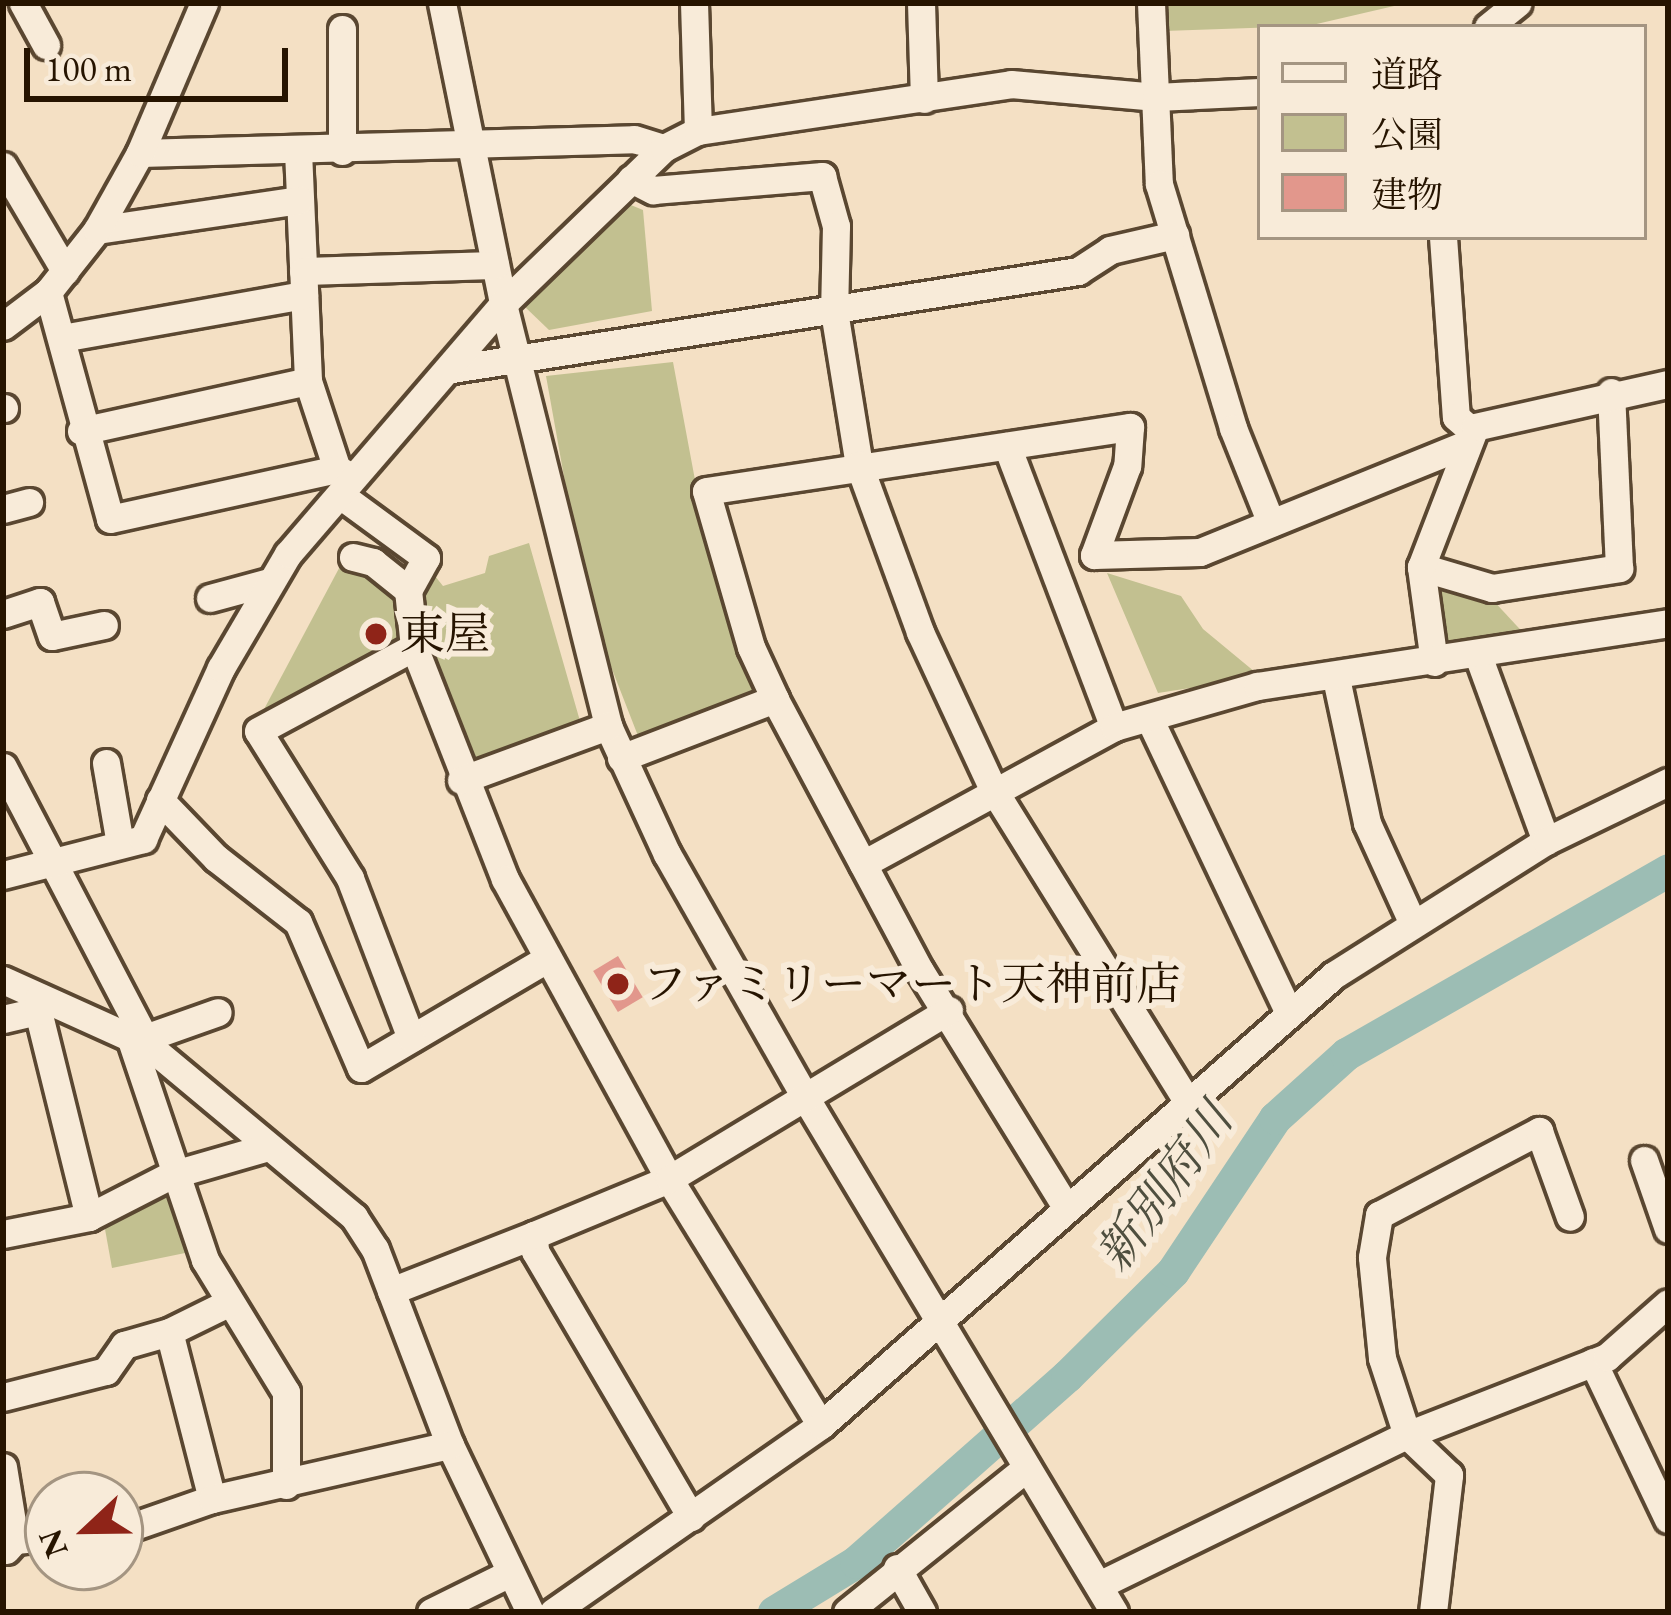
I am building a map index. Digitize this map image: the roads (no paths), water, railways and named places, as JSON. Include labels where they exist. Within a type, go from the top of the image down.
[{"type":"street","points":[[23,3],[46,45]]},
{"type":"street","points":[[3,326],[57,282],[97,230],[140,153],[204,3]]},
{"type":"street","points":[[442,3],[502,304],[608,726],[621,758],[805,1097],[1114,1612]]},
{"type":"street","points":[[694,3],[698,130]]},
{"type":"street","points":[[921,3],[924,99]]},
{"type":"street","points":[[1151,3],[1159,184],[1228,413],[1271,524]]},
{"type":"street","points":[[1492,24],[1518,3]]},
{"type":"street","points":[[342,29],[342,151]]},
{"type":"street","points":[[3,875],[143,838],[269,582],[345,482],[452,369],[502,304],[664,148],[698,130],[1011,84],[1156,97],[1257,92]]},
{"type":"street","points":[[140,153],[342,151],[634,139],[664,148]]},
{"type":"street","points":[[298,151],[308,381],[345,482],[426,557],[408,590],[414,647],[461,780],[545,960],[669,1179],[821,1425]]},
{"type":"street","points":[[3,166],[57,282],[62,338],[81,431],[110,519],[345,482]]},
{"type":"street","points":[[631,179],[653,190],[822,176],[836,226],[834,311],[859,464],[948,702],[992,789],[1184,1099]]},
{"type":"street","points":[[97,230],[299,200]]},
{"type":"street","points":[[452,369],[1078,271],[1110,250],[1175,235]]},
{"type":"street","points":[[1434,662],[1421,567],[1468,438],[1456,417],[1443,240]]},
{"type":"street","points":[[62,338],[303,283],[495,265]]},
{"type":"street","points":[[81,431],[308,381]]},
{"type":"street","points":[[1045,560],[1200,552],[1468,438],[1612,392],[1668,384]]},
{"type":"street","points":[[1421,567],[1492,588],[1619,568],[1612,392]]},
{"type":"street","points":[[1066,1207],[863,864],[775,699],[751,646],[706,491],[859,464],[1130,428],[1127,466],[1094,555]]},
{"type":"street","points":[[1007,446],[1045,560],[1114,727]]},
{"type":"street","points":[[353,557],[373,562],[408,590]]},
{"type":"street","points":[[210,598],[269,582]]},
{"type":"street","points":[[3,614],[40,602],[52,636],[104,625]]},
{"type":"street","points":[[863,864],[992,789],[1114,727],[1257,686],[1479,658],[1668,623]]},
{"type":"street","points":[[411,1037],[350,878],[258,731],[414,647]]},
{"type":"street","points":[[1479,658],[1546,841]]},
{"type":"street","points":[[1336,678],[1367,823],[1413,923]]},
{"type":"street","points":[[621,758],[775,699]]},
{"type":"street","points":[[1149,718],[1289,1013]]},
{"type":"street","points":[[461,780],[608,726]]},
{"type":"street","points":[[106,763],[120,844]]},
{"type":"street","points":[[3,766],[11,801],[55,861],[141,1041],[171,1174],[228,1304],[286,1392],[286,1486]]},
{"type":"street","points":[[553,1612],[821,1425],[1184,1099],[1289,1013],[1413,923],[1546,841],[1668,782]]},
{"type":"street","points":[[160,800],[216,858],[298,922],[361,1068],[545,960]]},
{"type":"street","points":[[3,980],[38,1001],[141,1041],[354,1217],[391,1291],[450,1445],[530,1612]]},
{"type":"street","points":[[3,1019],[38,1001]]},
{"type":"street","points":[[38,1001],[88,1217]]},
{"type":"street","points":[[391,1291],[669,1179],[949,1010]]},
{"type":"street","points":[[141,1041],[218,1012]]},
{"type":"street","points":[[1433,1612],[1449,1475],[1406,1435],[1382,1358],[1372,1257],[1378,1215],[1540,1131],[1570,1217]]},
{"type":"street","points":[[3,1234],[88,1217],[171,1174],[268,1147]]},
{"type":"street","points":[[1644,1160],[1668,1229]]},
{"type":"street","points":[[534,1235],[535,1251],[691,1517]]},
{"type":"street","points":[[1100,1586],[1406,1435],[1594,1362],[1668,1303]]},
{"type":"street","points":[[3,1397],[106,1372],[124,1345],[169,1332],[228,1304]]},
{"type":"street","points":[[169,1332],[212,1499]]},
{"type":"street","points":[[1594,1362],[1668,1520]]},
{"type":"street","points":[[144,1523],[212,1499],[286,1486],[450,1445]]},
{"type":"street","points":[[3,1467],[9,1547]]},
{"type":"street","points":[[847,1612],[1026,1468]]},
{"type":"street","points":[[897,1568],[922,1612]]},
{"type":"street","points":[[430,1612],[510,1573]]},
{"type":"waterway","name":"新別府川","points":[[774,1612],[856,1562],[1067,1376],[1173,1271],[1275,1118],[1346,1054],[1668,870]]},
{"type":"place","name":"東屋","points":[[376,634]]},
{"type":"place","name":"ファミリーマート天神前店","points":[[618,984]]}]
